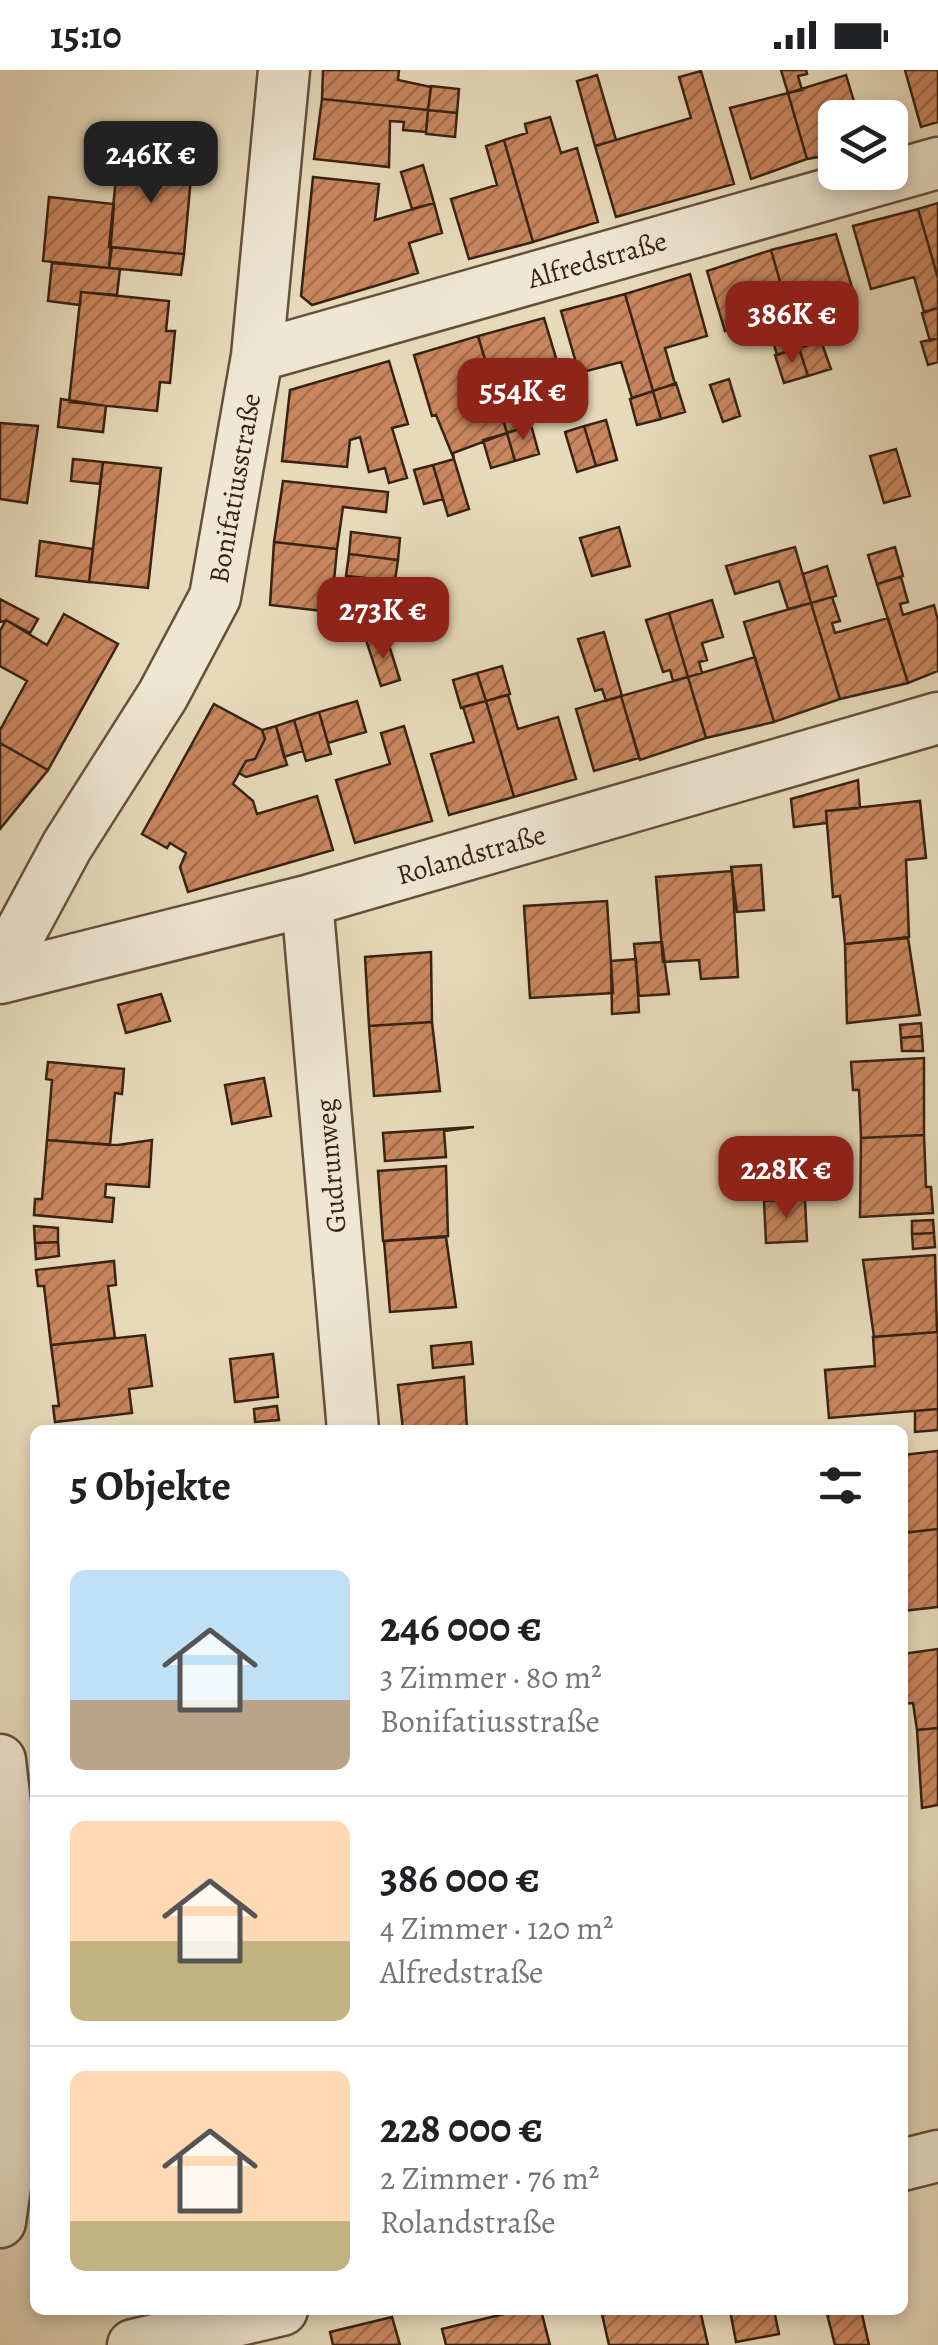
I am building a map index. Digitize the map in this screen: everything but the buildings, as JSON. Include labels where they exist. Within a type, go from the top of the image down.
[{"type":"street","name":"Bonifatiusstraße","points":[[0,974],[67,846],[163,695],[216,598],[257,356],[284,70]]},
{"type":"street","name":"Alfredstraße","points":[[257,356],[938,163]]},
{"type":"street","name":"Rolandstraße","points":[[0,974],[307,901],[938,718]]},
{"type":"street","name":"Gudrunweg","points":[[307,901],[353,1425]]},
{"type":"street","points":[[0,1760],[19,1928],[27,2088],[0,2222]]},
{"type":"street","points":[[908,2163],[938,2156]]},
{"type":"street","points":[[133,2345],[261,2315]]}]
